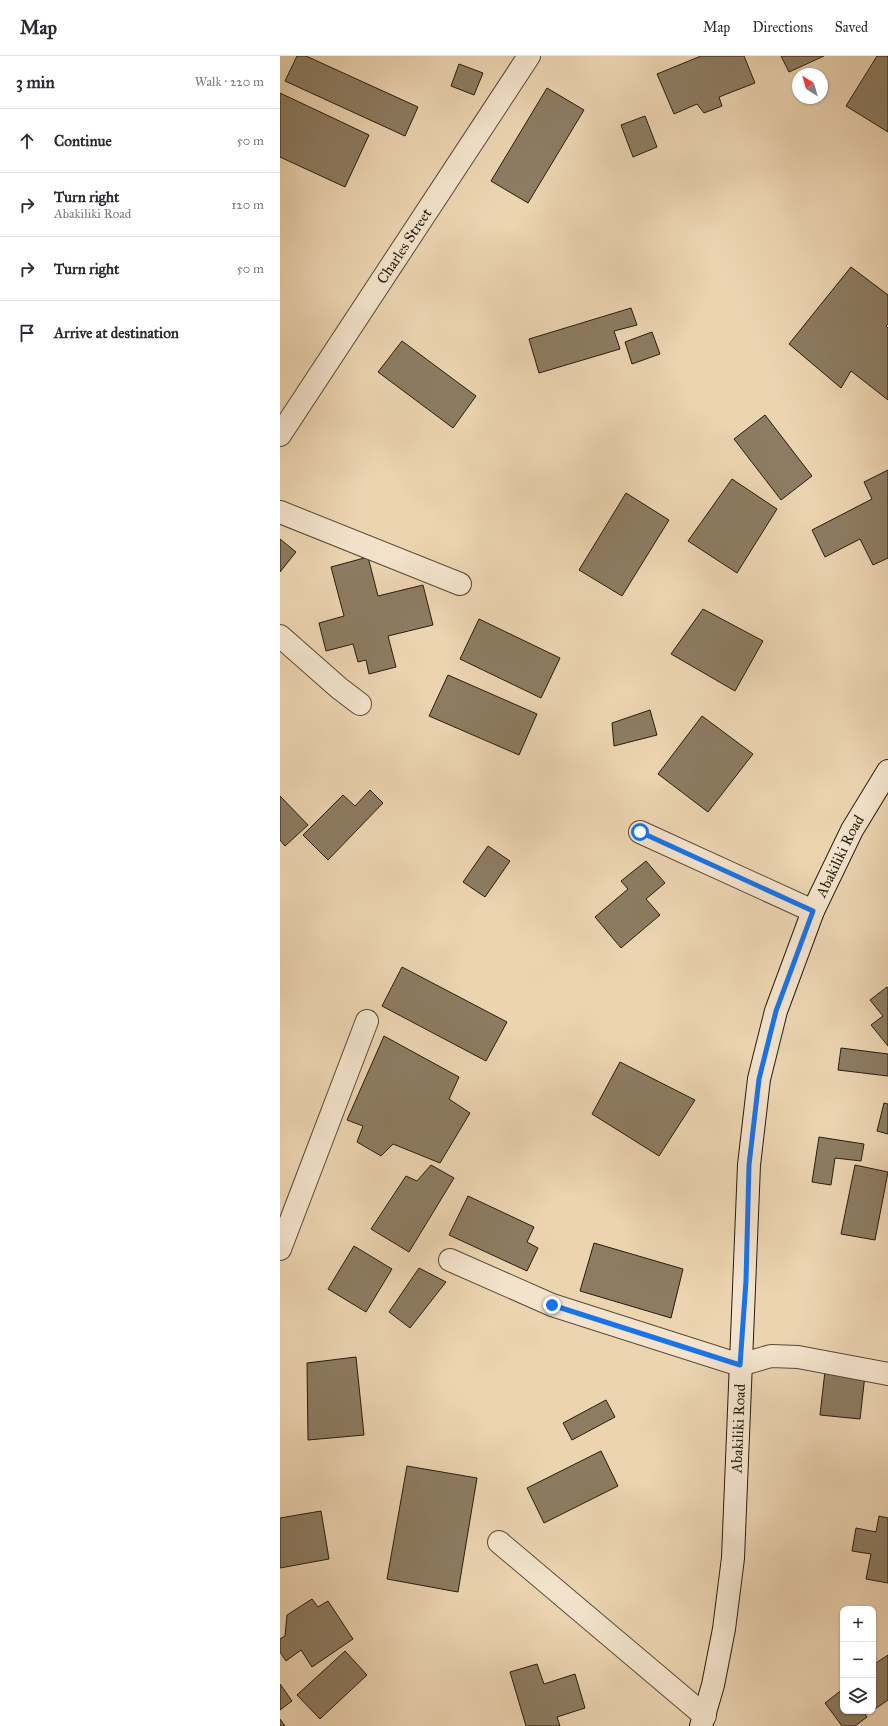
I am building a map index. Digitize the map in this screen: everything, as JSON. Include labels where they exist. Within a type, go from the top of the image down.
[{"type":"street","name":"Charles Street","points":[[280,435],[528,56]]},
{"type":"street","points":[[280,512],[460,584]]},
{"type":"street","points":[[280,636],[339,688],[360,704]]},
{"type":"street","name":"Abakiliki Road","points":[[703,1721],[714,1685],[732,1558],[740,1365],[746,1281],[749,1165],[759,1079],[776,1011],[813,911],[852,830],[888,771]]},
{"type":"street","points":[[640,832],[813,911]]},
{"type":"street","points":[[280,1249],[367,1021]]},
{"type":"street","points":[[450,1260],[552,1305],[740,1365],[771,1356],[798,1357],[888,1374]]},
{"type":"street","points":[[499,1542],[703,1721]]},
{"type":"building","points":[[297,56],[306,56],[418,107],[405,136],[285,81]]},
{"type":"building","points":[[701,56],[744,56],[755,83],[719,97],[722,106],[704,113],[697,104],[674,114],[657,74]]},
{"type":"building","points":[[781,56],[824,56],[798,68],[792,68],[792,71],[789,72]]},
{"type":"building","points":[[877,56],[888,56],[888,132],[846,106]]},
{"type":"building","points":[[459,64],[483,73],[474,95],[451,86]]},
{"type":"building","points":[[547,88],[584,110],[528,203],[491,181]]},
{"type":"building","points":[[280,93],[369,135],[345,187],[280,157]]},
{"type":"building","points":[[645,116],[657,147],[633,157],[621,125]]},
{"type":"building","points":[[851,267],[888,295],[888,324],[886,326],[888,328],[888,400],[851,371],[841,388],[789,344]]},
{"type":"building","points":[[631,308],[637,325],[614,331],[620,349],[539,373],[529,339]]},
{"type":"building","points":[[652,332],[660,354],[632,364],[625,342]]},
{"type":"building","points":[[402,341],[476,396],[453,428],[378,372]]},
{"type":"building","points":[[765,415],[812,476],[781,500],[734,439]]},
{"type":"building","points":[[888,470],[888,558],[873,565],[860,539],[825,557],[812,530],[872,499],[864,482]]},
{"type":"building","points":[[732,479],[777,509],[737,573],[688,541]]},
{"type":"building","points":[[626,493],[669,520],[622,596],[579,570]]},
{"type":"building","points":[[280,539],[296,552],[280,572]]},
{"type":"building","points":[[368,557],[378,596],[423,585],[433,625],[388,636],[396,667],[369,674],[366,660],[358,662],[353,644],[326,651],[319,623],[344,616],[331,567]]},
{"type":"building","points":[[703,609],[763,641],[735,691],[671,654]]},
{"type":"building","points":[[479,619],[560,658],[541,698],[460,659]]},
{"type":"building","points":[[448,675],[537,714],[519,755],[429,716]]},
{"type":"building","points":[[650,710],[657,735],[614,746],[612,723]]},
{"type":"building","points":[[702,716],[753,754],[708,812],[658,774]]},
{"type":"building","points":[[370,790],[383,803],[328,860],[303,835],[343,795],[355,806]]},
{"type":"building","points":[[280,796],[308,825],[285,846],[280,840]]},
{"type":"building","points":[[488,846],[510,861],[485,897],[463,882]]},
{"type":"building","points":[[646,861],[665,883],[646,899],[660,915],[621,948],[595,917],[628,889],[621,881]]},
{"type":"building","points":[[402,967],[507,1022],[486,1061],[382,1006]]},
{"type":"building","points":[[887,987],[888,1046],[871,1025],[883,1016],[870,1000]]},
{"type":"building","points":[[384,1036],[459,1077],[449,1099],[470,1113],[440,1163],[393,1144],[381,1156],[357,1142],[363,1126],[347,1120]]},
{"type":"building","points":[[841,1048],[888,1054],[888,1076],[838,1070]]},
{"type":"building","points":[[620,1062],[695,1100],[659,1156],[592,1114]]},
{"type":"building","points":[[884,1103],[888,1104],[888,1134],[877,1131]]},
{"type":"building","points":[[819,1137],[864,1144],[861,1161],[835,1158],[831,1185],[812,1182]]},
{"type":"building","points":[[431,1165],[454,1178],[409,1252],[371,1229],[406,1176],[417,1181]]},
{"type":"building","points":[[855,1165],[888,1172],[875,1240],[841,1234]]},
{"type":"building","points":[[468,1196],[534,1227],[527,1242],[538,1248],[527,1271],[449,1235]]},
{"type":"building","points":[[594,1243],[683,1269],[671,1318],[580,1291]]},
{"type":"building","points":[[354,1246],[392,1269],[366,1312],[328,1289]]},
{"type":"building","points":[[419,1268],[446,1282],[410,1328],[389,1312]]},
{"type":"building","points":[[356,1357],[364,1435],[308,1440],[307,1363]]},
{"type":"building","points":[[825,1371],[865,1375],[860,1419],[820,1415]]},
{"type":"building","points":[[606,1400],[615,1417],[572,1440],[563,1423]]},
{"type":"building","points":[[601,1451],[618,1486],[544,1523],[527,1488]]},
{"type":"building","points":[[407,1466],[477,1478],[458,1592],[387,1579]]},
{"type":"building","points":[[321,1511],[329,1559],[280,1568],[280,1518]]},
{"type":"building","points":[[879,1516],[888,1518],[888,1583],[866,1579],[871,1554],[852,1551],[856,1528],[876,1532]]},
{"type":"building","points":[[312,1599],[318,1607],[328,1601],[353,1639],[312,1667],[301,1650],[286,1661],[280,1652],[280,1639],[285,1636],[287,1615]]},
{"type":"building","points":[[345,1651],[367,1675],[320,1719],[297,1695]]},
{"type":"building","points":[[888,1655],[888,1700],[876,1708],[876,1678],[876,1663]]},
{"type":"building","points":[[537,1664],[544,1684],[575,1674],[585,1708],[557,1717],[560,1726],[526,1726],[510,1672]]},
{"type":"building","points":[[280,1684],[292,1701],[280,1710]]},
{"type":"building","points":[[840,1691],[840,1714],[865,1714],[867,1717],[855,1726],[842,1726],[825,1703]]},
{"type":"building","points":[[280,1719],[285,1726],[280,1726]]},
{"type":"route","points":[[552,1305],[740,1365],[746,1281],[749,1165],[759,1079],[776,1011],[813,911],[640,832]]}]
